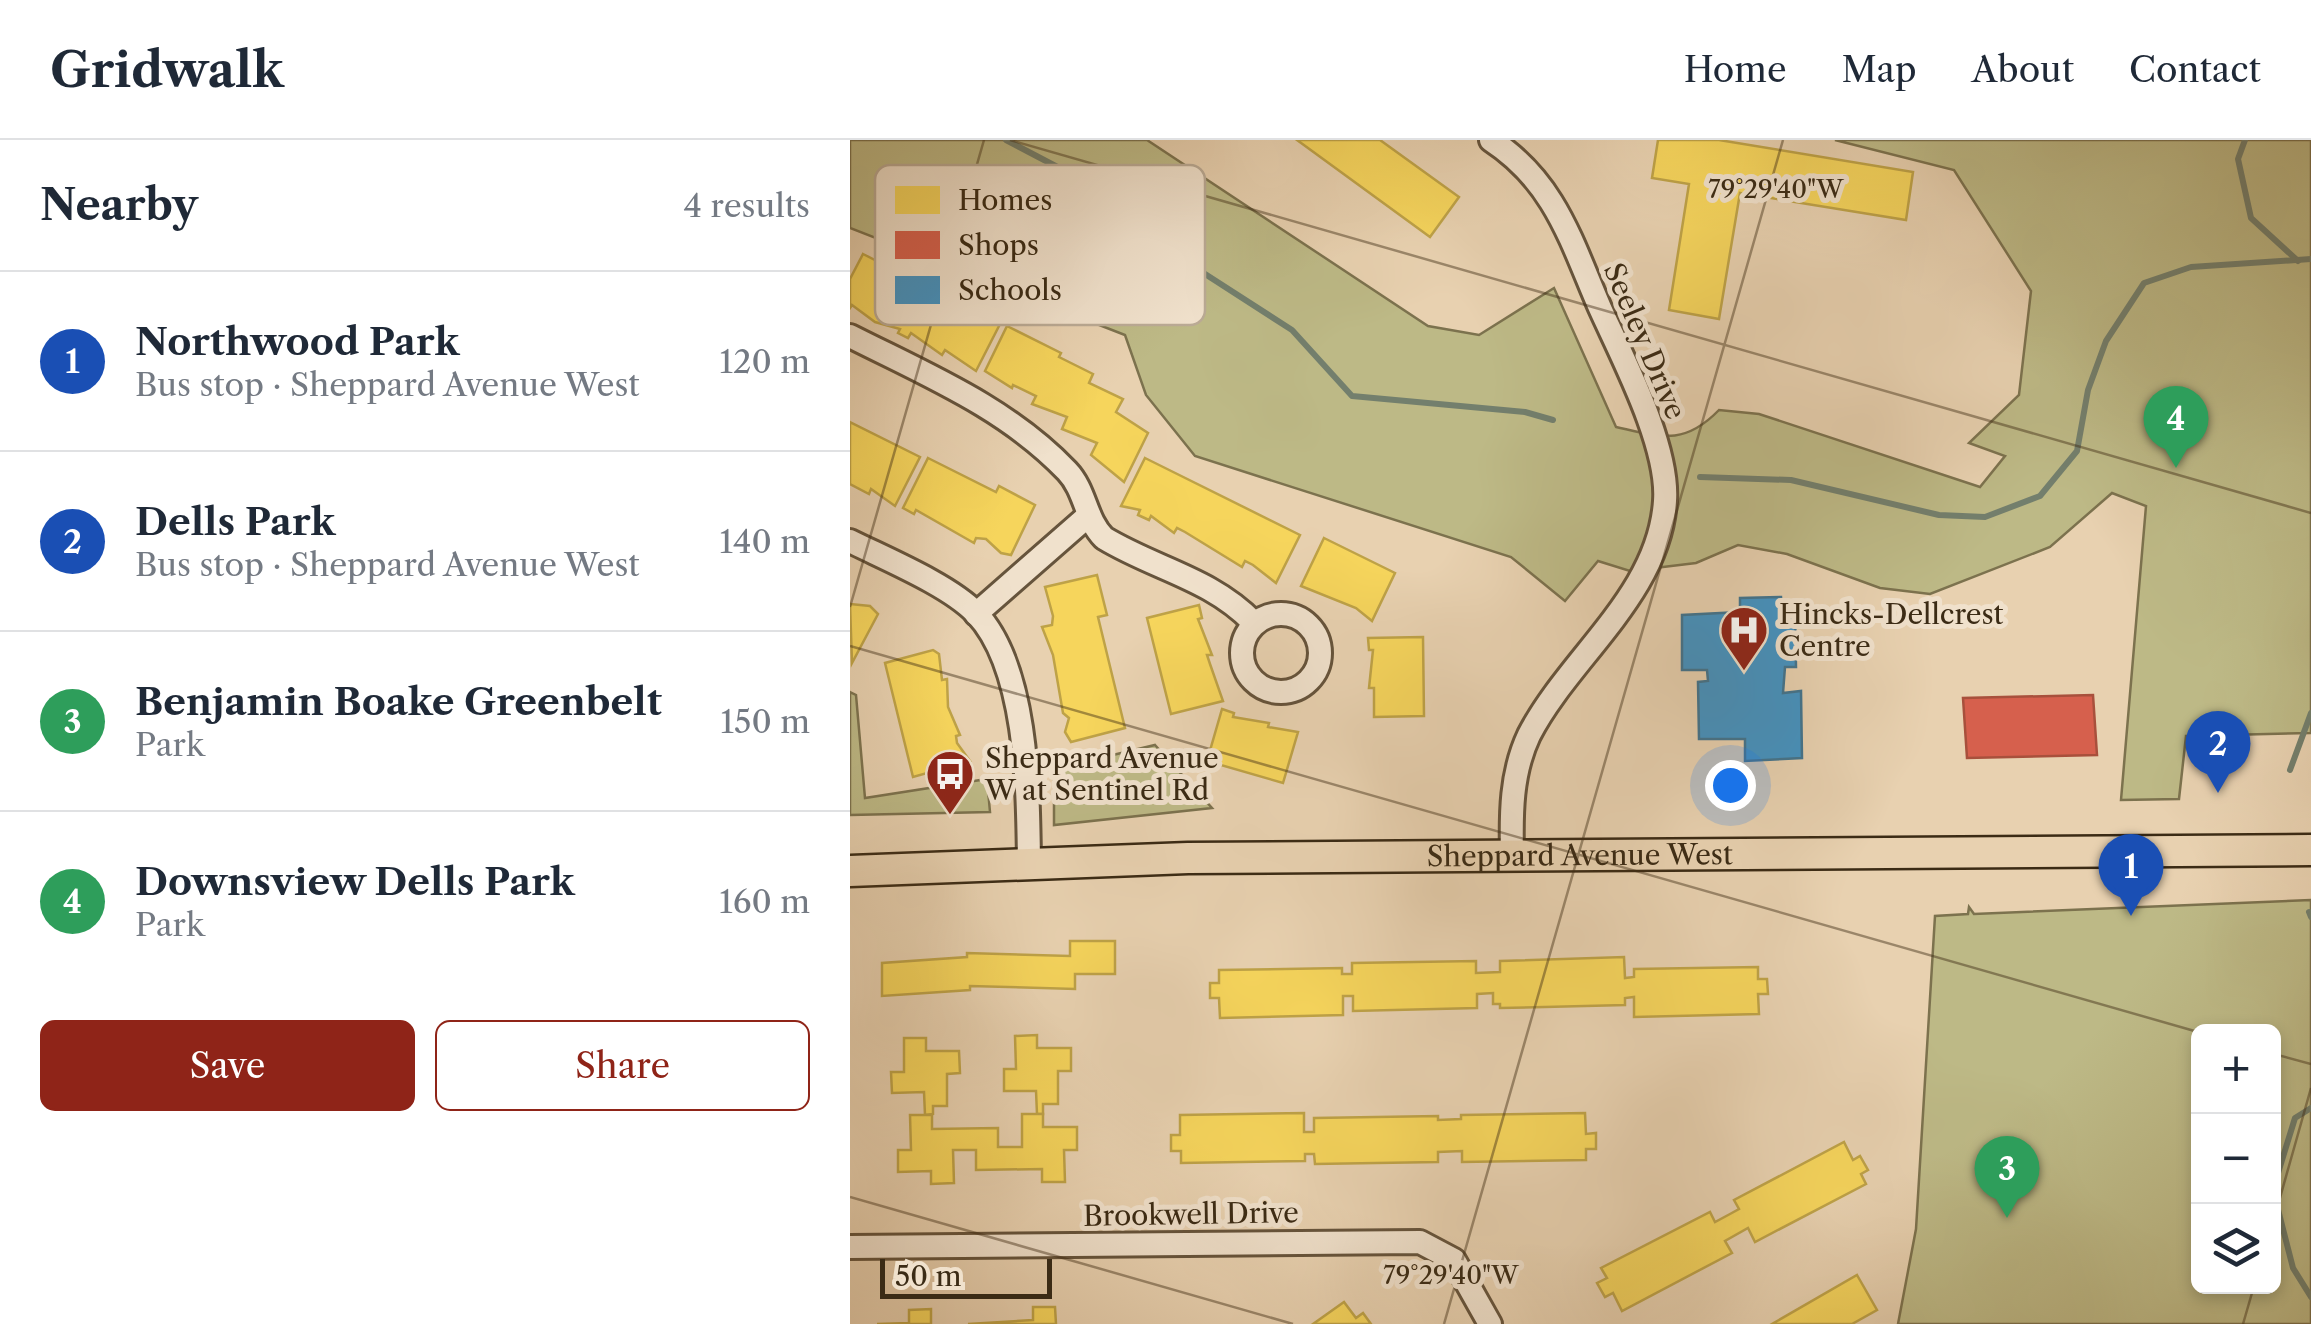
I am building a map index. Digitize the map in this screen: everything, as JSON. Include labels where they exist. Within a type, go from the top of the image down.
[{"type":"main road","name":"Sheppard Avenue West","points":[[850,871],[1512,854],[2311,850]]},
{"type":"street","name":"Seeley Drive","points":[[1491,140],[1535,174],[1559,214],[1652,426],[1666,498],[1653,552],[1636,582],[1530,734],[1514,780],[1512,854]]},
{"type":"street","points":[[850,336],[1011,420],[1070,474],[1104,538],[1205,583],[1229,598],[1253,622]]},
{"type":"street","points":[[976,614],[1089,516]]},
{"type":"street","points":[[850,541],[976,614],[991,636],[1016,698],[1030,789],[1029,864]]},
{"type":"street","name":"Brookwell Drive","points":[[850,1247],[1420,1242],[1454,1260],[1490,1324]]},
{"type":"shaded area","points":[[850,140],[1147,140],[1185,165],[875,165],[875,238],[850,228]]},
{"type":"shaded area","points":[[1835,140],[2311,140],[2311,733],[2186,736],[2179,799],[2121,800],[2146,506],[2112,493],[2050,547],[1930,594],[1880,588],[1787,554],[1738,545],[1696,563],[1630,571],[1598,561],[1565,601],[1511,557],[1195,456],[1146,395],[1125,335],[1099,325],[1205,325],[1205,178],[1428,326],[1479,335],[1554,288],[1616,427],[1671,436],[1694,429],[1719,410],[1759,414],[1980,487],[2005,456],[1969,443],[2019,395],[2031,291],[1954,170]]},
{"type":"shaded area","points":[[850,692],[856,695],[865,798],[987,779],[990,812],[850,815]]},
{"type":"shaded area","points":[[1155,745],[1212,808],[1054,825],[1054,769]]},
{"type":"shaded area","points":[[2311,900],[2311,1324],[1898,1324],[1916,1229],[1935,916],[1968,914],[1969,907],[1974,914]]},
{"type":"building: Homes","points":[[1297,140],[1380,140],[1459,197],[1430,237]]},
{"type":"building: Homes","points":[[1658,140],[1719,140],[1913,172],[1906,220],[1740,193],[1719,319],[1669,310],[1689,184],[1652,178]]},
{"type":"building: Homes","points":[[863,254],[875,260],[875,322],[852,305],[850,308],[850,279]]},
{"type":"building: Homes","points":[[886,325],[999,325],[976,371],[945,350],[942,355],[911,333],[908,338],[898,333],[900,329]]},
{"type":"building: Homes","points":[[1007,326],[1061,353],[1059,357],[1093,374],[1089,383],[1123,399],[1116,412],[1148,433],[1124,482],[1091,455],[1097,443],[1062,429],[1067,417],[1032,404],[1036,396],[1013,385],[1012,388],[985,371]]},
{"type":"building: Homes","points":[[850,422],[920,457],[895,506],[871,489],[869,494],[850,484]]},
{"type":"building: Homes","points":[[928,458],[996,492],[999,486],[1035,505],[1011,555],[1001,553],[986,539],[976,538],[974,543],[916,510],[914,514],[903,508]]},
{"type":"building: Homes","points":[[1145,458],[1300,535],[1276,583],[1245,561],[1242,567],[1185,532],[1177,528],[1174,533],[1151,516],[1149,520],[1138,515],[1140,510],[1121,506]]},
{"type":"building: Homes","points":[[1324,538],[1395,573],[1372,621],[1356,608],[1301,586]]},
{"type":"building: Homes","points":[[1097,575],[1107,615],[1098,617],[1125,728],[1071,742],[1065,732],[1069,718],[1063,713],[1053,655],[1042,627],[1052,625],[1053,616],[1045,587]]},
{"type":"building: Homes","points":[[850,604],[870,606],[878,614],[852,663]]},
{"type":"building: Homes","points":[[1199,605],[1202,618],[1198,619],[1212,655],[1207,655],[1223,701],[1171,714],[1147,618]]},
{"type":"building: Homes","points":[[1423,637],[1424,716],[1374,717],[1374,688],[1369,688],[1373,650],[1369,650],[1368,638]]},
{"type":"building: Homes","points":[[933,650],[939,654],[942,680],[947,679],[948,707],[960,735],[956,736],[957,743],[970,761],[913,777],[885,663]]},
{"type":"building: Homes","points":[[1222,709],[1234,713],[1233,717],[1298,732],[1283,783],[1207,761]]},
{"type":"building: Homes","points":[[1070,941],[1115,941],[1115,974],[1075,974],[1075,989],[970,986],[970,990],[882,996],[882,963],[967,957],[967,953],[1070,956]]},
{"type":"building: Homes","points":[[1624,957],[1625,978],[1634,977],[1634,969],[1758,967],[1758,979],[1767,979],[1768,994],[1758,994],[1759,1014],[1634,1017],[1634,997],[1625,998],[1625,1005],[1500,1008],[1500,1004],[1493,1004],[1493,993],[1477,994],[1477,1008],[1353,1011],[1353,996],[1343,996],[1343,1015],[1220,1018],[1219,998],[1210,998],[1210,983],[1219,983],[1219,970],[1342,968],[1342,974],[1352,974],[1352,963],[1476,961],[1476,973],[1500,972],[1500,961]]},
{"type":"building: Homes","points":[[1037,1035],[1037,1048],[1071,1048],[1071,1071],[1058,1071],[1058,1104],[1043,1104],[1043,1114],[1037,1114],[1036,1091],[1004,1091],[1004,1069],[1016,1069],[1015,1036]]},
{"type":"building: Homes","points":[[904,1038],[926,1038],[926,1051],[959,1051],[960,1073],[947,1074],[947,1106],[933,1106],[933,1114],[925,1115],[924,1092],[892,1093],[891,1072],[904,1072]]},
{"type":"building: Homes","points":[[1304,1113],[1304,1132],[1314,1132],[1314,1118],[1438,1116],[1438,1120],[1461,1119],[1461,1115],[1585,1113],[1586,1134],[1596,1133],[1596,1149],[1586,1149],[1586,1160],[1462,1162],[1462,1151],[1438,1152],[1438,1162],[1315,1164],[1314,1154],[1305,1154],[1305,1161],[1181,1163],[1181,1151],[1171,1151],[1171,1135],[1180,1135],[1180,1115]]},
{"type":"building: Homes","points":[[1022,1114],[1043,1114],[1043,1127],[1077,1127],[1077,1150],[1064,1150],[1065,1182],[1042,1182],[1042,1169],[976,1170],[976,1150],[953,1150],[954,1183],[931,1184],[931,1171],[898,1172],[898,1150],[911,1150],[910,1115],[932,1115],[932,1129],[998,1128],[998,1147],[1022,1147]]},
{"type":"building: Homes","points":[[1844,1142],[1853,1160],[1860,1156],[1868,1170],[1861,1174],[1866,1184],[1755,1242],[1748,1228],[1725,1241],[1732,1253],[1622,1311],[1613,1293],[1605,1297],[1597,1283],[1607,1278],[1601,1268],[1710,1212],[1715,1222],[1739,1209],[1734,1200]]},
{"type":"building: Homes","points":[[1857,1275],[1877,1310],[1852,1324],[1772,1324]]},
{"type":"building: Homes","points":[[1344,1302],[1356,1318],[1363,1313],[1371,1324],[1313,1324]]},
{"type":"building: Homes","points":[[1033,1307],[1055,1307],[1056,1324],[968,1324],[1033,1320]]},
{"type":"building: Homes","points":[[931,1309],[931,1324],[877,1324],[909,1323],[909,1310]]},
{"type":"building: Shops","points":[[2093,695],[2097,755],[1967,758],[1963,698]]},
{"type":"building: Schools","points":[[1781,597],[1782,611],[1795,610],[1796,667],[1785,667],[1783,693],[1801,691],[1802,758],[1745,761],[1745,739],[1699,739],[1698,682],[1708,681],[1707,670],[1682,670],[1682,615],[1740,612],[1740,598]]},
{"type":"waterway","points":[[1006,140],[1054,165]]},
{"type":"waterway","points":[[2245,140],[2238,159],[2251,218],[2298,261]]},
{"type":"waterway","points":[[1700,477],[1791,480],[1939,515],[1985,517],[2040,496],[2077,451],[2088,390],[2106,341],[2144,283],[2191,267],[2311,259]]},
{"type":"waterway","points":[[1205,274],[1292,330],[1352,396],[1525,412],[1553,420]]},
{"type":"waterway","points":[[2290,770],[2311,713]]},
{"type":"waterway","points":[[2309,912],[2311,917]]},
{"type":"waterway","points":[[2281,1163],[2295,1118],[2311,1108]]},
{"type":"waterway","points":[[2277,1204],[2293,1268],[2311,1297]]},
{"type":"place","name":"Downsview Dells Park","points":[[2176,468]]},
{"type":"place","name":"Hincks-Dellcrest Centre","points":[[1744,672]]},
{"type":"place","name":"Dells Park","points":[[2218,793]]},
{"type":"place","name":"Sheppard Avenue W at Sentinel Rd","points":[[950,816]]},
{"type":"place","name":"Northwood Park","points":[[2131,916]]},
{"type":"place","name":"Benjamin Boake Greenbelt","points":[[2007,1218]]}]
